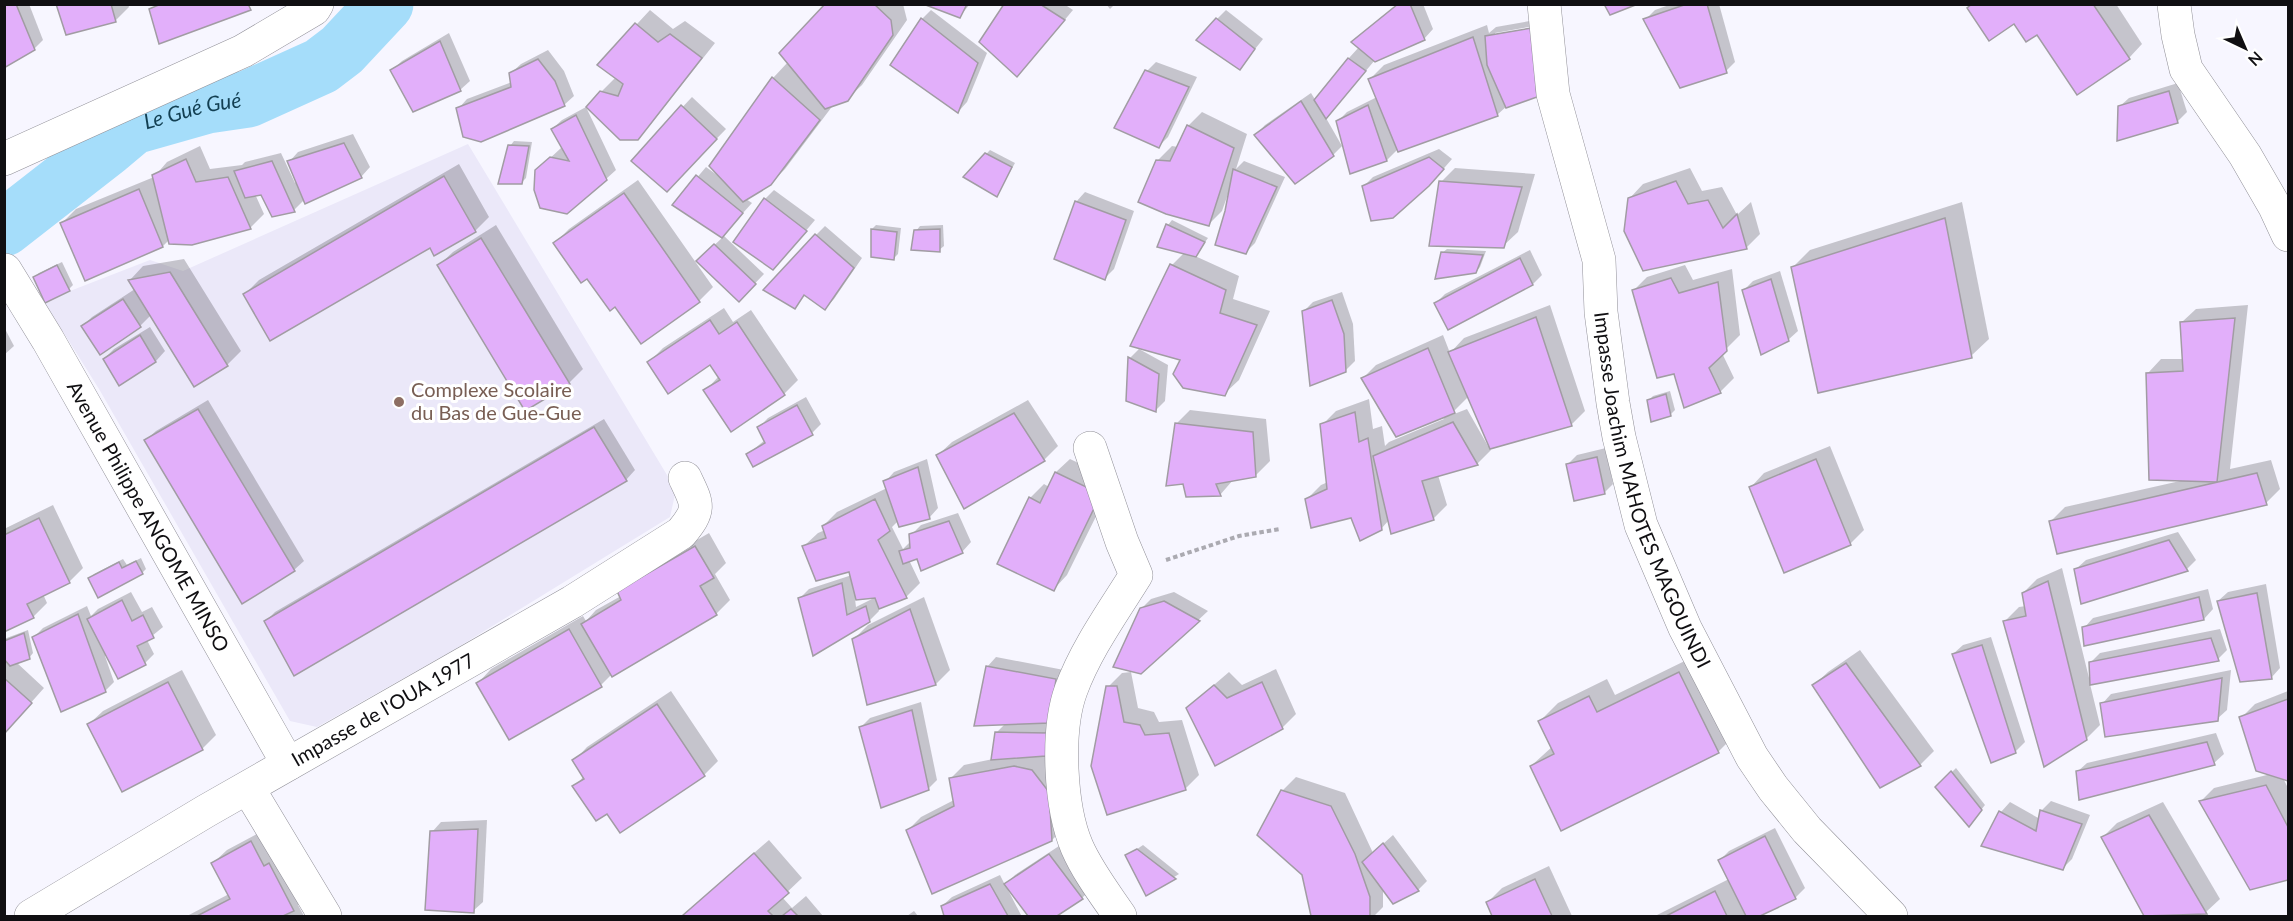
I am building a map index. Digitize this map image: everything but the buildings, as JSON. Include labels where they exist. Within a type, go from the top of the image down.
[{"type":"street","points":[[4,159],[243,51],[317,4]]},
{"type":"street","name":"Impasse Joachim MAHOTES MAGOUINDI","points":[[1544,4],[1552,94],[1599,260],[1601,312],[1613,403],[1626,469],[1641,525],[1685,628],[1752,757],[1807,830],[1891,916]]},
{"type":"street","points":[[2174,5],[2186,69],[2245,155],[2289,235]]},
{"type":"street","name":"Avenue Philippe ANGOME MINSO","points":[[5,270],[48,340],[288,764]]},
{"type":"street","points":[[1090,448],[1122,542],[1136,575],[1082,665],[1070,692],[1064,724],[1062,762],[1070,826],[1077,847],[1087,867],[1120,916]]},
{"type":"street","name":"Impasse de l'OUA 1977","points":[[31,916],[288,764],[572,602],[681,533],[694,518],[696,503],[686,478]]},
{"type":"street","points":[[248,788],[325,916]]},
{"type":"path","points":[[1136,575],[1184,553],[1239,536],[1280,529]]},
{"type":"shaded area","points":[[468,144],[676,490],[670,517],[455,649],[317,727],[290,721],[99,389],[45,303],[150,260],[183,271]]},
{"type":"waterway","name":"Le Gué Gué","points":[[4,228],[133,126],[207,105],[248,99],[321,66],[342,50],[385,4]]},
{"type":"place","name":"Complexe Scolaire du Bas de Gue-Gue","points":[[399,402]]}]
